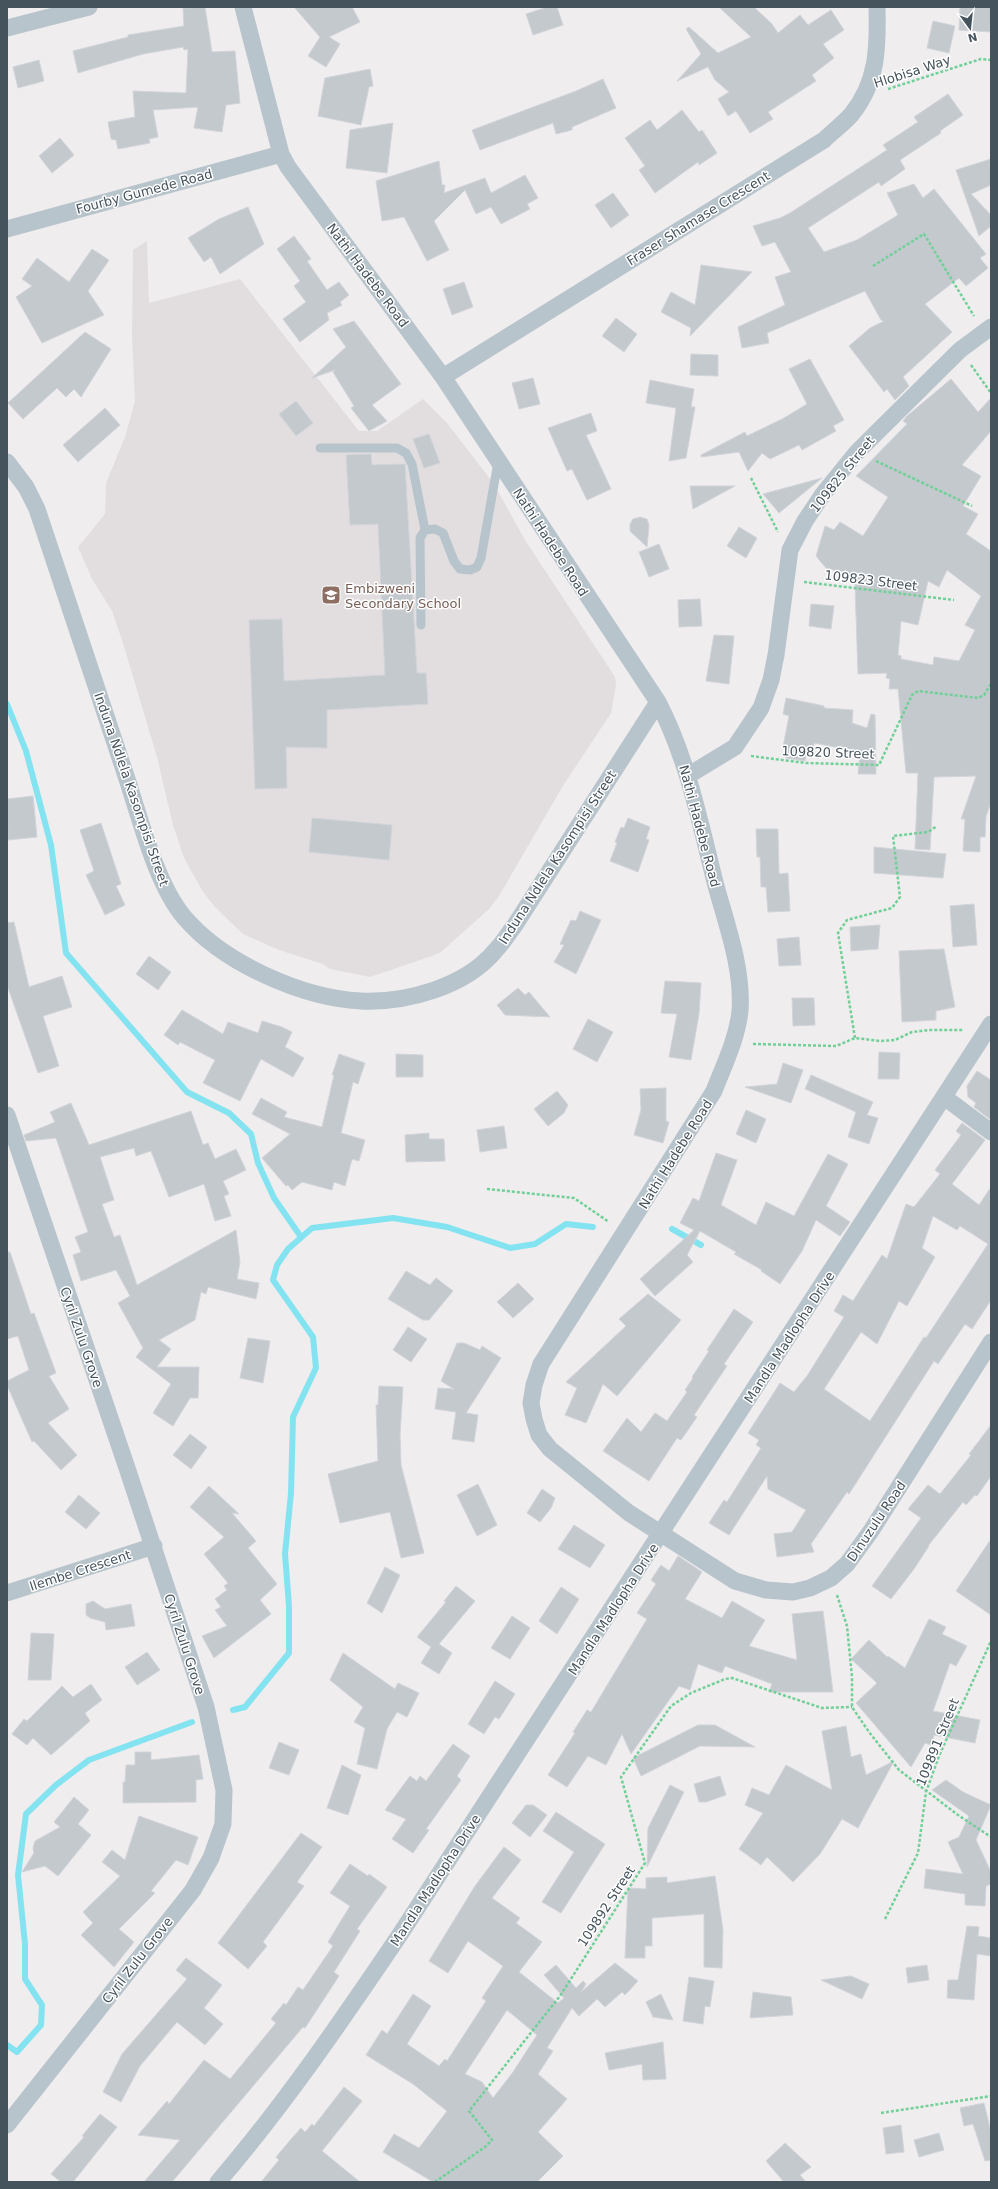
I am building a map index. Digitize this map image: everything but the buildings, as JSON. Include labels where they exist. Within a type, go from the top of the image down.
[{"type":"street","points":[[7,28],[29,14],[89,7]]},
{"type":"street","name":"Nathi Hadebe Road","points":[[243,7],[281,154],[288,168],[444,377],[498,462],[658,702],[669,723],[689,775],[738,974],[740,1010],[733,1043],[714,1091],[626,1233],[541,1364],[534,1385],[531,1403],[539,1435],[550,1449],[629,1513],[662,1533]]},
{"type":"street","name":"Fraser Shamase Crescent","points":[[444,377],[824,140],[851,114],[862,97],[874,73],[878,40],[876,7]]},
{"type":"street","name":"Fourby Gumede Road","points":[[7,229],[281,154]]},
{"type":"street","name":"109825 Street","points":[[689,775],[735,747],[761,708],[771,680],[776,655],[790,550],[808,516],[857,452],[960,350],[987,329]]},
{"type":"street","name":"Induna Ndlela Kasompisi Street","points":[[7,462],[26,487],[36,509],[143,825],[169,894],[185,917],[212,943],[244,964],[283,983],[341,1000],[378,1002],[409,998],[445,987],[475,969],[495,952],[515,925],[658,702]]},
{"type":"street","name":"Mandla Madlopha Drive","points":[[218,2182],[247,2148],[318,2055],[399,1936],[989,1027]]},
{"type":"street","points":[[944,1097],[991,1132]]},
{"type":"street","name":"Cyril Zulu Grove","points":[[7,1115],[154,1546],[206,1707],[224,1790],[223,1824],[211,1858],[192,1890],[7,2125]]},
{"type":"street","name":"Dinuzulu Road","points":[[662,1533],[735,1581],[766,1590],[793,1592],[810,1588],[831,1578],[847,1564],[870,1531],[991,1342]]},
{"type":"street","name":"Ilembe Crescent","points":[[7,1593],[154,1546]]},
{"type":"lane","points":[[320,448],[397,448],[406,453],[412,464],[425,530],[420,538],[420,626]]},
{"type":"lane","points":[[425,530],[435,528],[443,533],[454,561],[460,569],[470,570],[477,567],[481,558],[498,462]]},
{"type":"path","name":"Hlobisa Way","points":[[862,97],[981,59],[991,60]]},
{"type":"path","points":[[873,266],[924,234],[987,329]]},
{"type":"path","points":[[960,350],[991,393]]},
{"type":"path","points":[[857,452],[972,506]]},
{"type":"path","points":[[751,478],[773,523],[790,550]]},
{"type":"path","name":"109823 Street","points":[[786,579],[954,600]]},
{"type":"path","name":"109820 Street","points":[[735,747],[755,758],[806,763],[879,765],[912,695],[918,691],[978,698],[984,695],[991,684]]},
{"type":"path","points":[[855,1038],[838,932],[846,920],[892,908],[900,897],[893,836],[928,832],[938,826]]},
{"type":"path","points":[[733,1043],[836,1046],[855,1038],[880,1042],[895,1040],[912,1032],[989,1027]]},
{"type":"path","points":[[486,1189],[574,1198],[626,1233]]},
{"type":"path","points":[[831,1578],[846,1626],[848,1654],[852,1677],[852,1707],[868,1732],[899,1770],[958,1815],[991,1837]]},
{"type":"path","name":"109891 Street","points":[[886,1919],[918,1853],[927,1791],[939,1756],[991,1641]]},
{"type":"path","name":"109892 Street","points":[[435,2182],[485,2147],[492,2140],[469,2111],[560,1996],[646,1862],[621,1777],[671,1706],[691,1693],[725,1679],[732,1678],[822,1708],[852,1707]]},
{"type":"path","points":[[881,2113],[991,2096]]},
{"type":"shaded area","name":"Embizweni Secondary School","points":[[147,241],[149,303],[240,279],[359,431],[377,431],[423,399],[447,423],[494,484],[525,540],[615,677],[616,685],[611,713],[561,789],[499,896],[489,909],[441,952],[432,956],[370,977],[330,969],[323,964],[279,950],[243,934],[215,907],[203,892],[184,858],[173,825],[157,757],[122,640],[112,611],[92,579],[78,547],[105,514],[106,483],[125,437],[135,401],[132,336],[133,250]]},
{"type":"waterway","points":[[7,704],[26,751],[51,845],[66,953],[187,1092],[229,1113],[251,1134],[258,1163],[274,1198],[301,1237]]},
{"type":"waterway","points":[[233,1710],[245,1707],[289,1653],[289,1606],[285,1554],[291,1493],[293,1417],[316,1368],[313,1337],[273,1280],[277,1265],[288,1249],[312,1228],[393,1218],[447,1227],[510,1248],[535,1244],[566,1224],[593,1227]]},
{"type":"waterway","points":[[672,1229],[701,1245]]},
{"type":"waterway","points":[[7,2045],[17,2052],[41,2025],[42,2005],[25,1979],[25,1944],[18,1875],[26,1814],[56,1785],[89,1760],[192,1722]]},
{"type":"place","name":"Embizweni Secondary School","points":[[331,595]]}]
